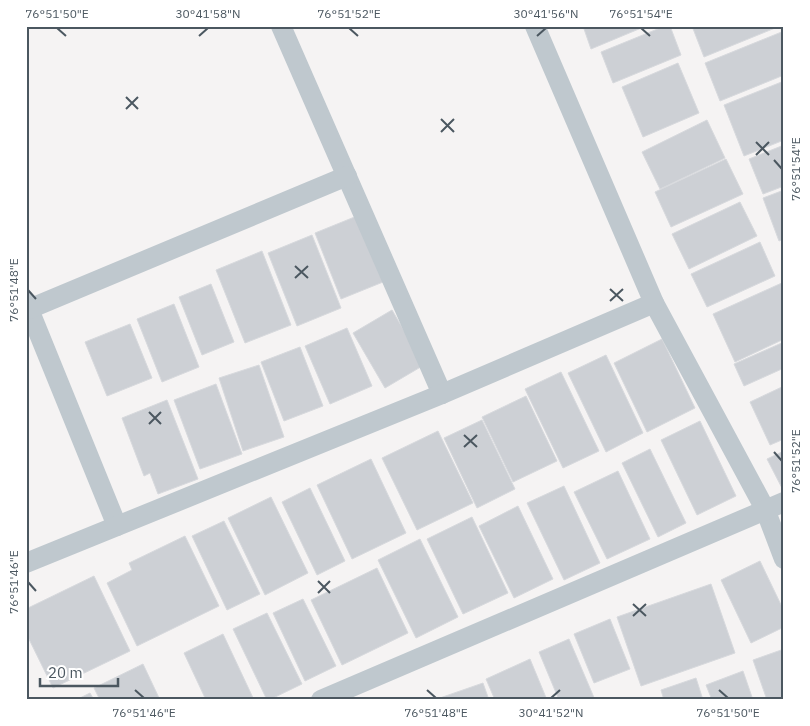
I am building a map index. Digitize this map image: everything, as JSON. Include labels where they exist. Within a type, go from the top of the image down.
[{"type":"street","points":[[281,26],[442,394]]},
{"type":"street","points":[[535,26],[654,303],[765,510],[784,559]]},
{"type":"street","points":[[117,526],[28,306],[347,176]]},
{"type":"street","points":[[26,563],[442,394],[654,303]]},
{"type":"street","points":[[322,700],[784,502]]},
{"type":"building","points":[[583,26],[646,26],[591,49]]},
{"type":"building","points":[[665,26],[670,26],[681,55],[613,83],[601,52]]},
{"type":"building","points":[[692,26],[780,26],[704,57]]},
{"type":"building","points":[[784,31],[784,75],[720,101],[705,63]]},
{"type":"building","points":[[678,63],[699,113],[643,137],[622,87]]},
{"type":"building","points":[[784,81],[784,140],[744,156],[724,105]]},
{"type":"building","points":[[707,120],[725,158],[660,189],[642,152]]},
{"type":"building","points":[[784,145],[784,186],[763,194],[749,159]]},
{"type":"building","points":[[726,159],[743,194],[671,227],[655,192]]},
{"type":"building","points":[[784,190],[784,239],[779,241],[763,198]]},
{"type":"building","points":[[740,202],[757,236],[689,269],[672,234]]},
{"type":"building","points":[[357,216],[383,282],[341,299],[315,233]]},
{"type":"building","points":[[312,235],[341,308],[297,326],[268,253]]},
{"type":"building","points":[[760,242],[775,276],[707,307],[691,274]]},
{"type":"building","points":[[262,251],[291,325],[245,343],[216,270]]},
{"type":"building","points":[[784,282],[784,339],[735,362],[713,314]]},
{"type":"building","points":[[211,284],[234,342],[202,355],[179,297]]},
{"type":"building","points":[[174,304],[199,367],[162,382],[137,319]]},
{"type":"building","points":[[392,310],[424,365],[385,388],[353,333]]},
{"type":"building","points":[[130,324],[152,378],[107,396],[85,342]]},
{"type":"building","points":[[347,328],[372,386],[330,404],[305,346]]},
{"type":"building","points":[[662,339],[695,408],[647,432],[614,363]]},
{"type":"building","points":[[784,342],[784,368],[744,386],[734,364]]},
{"type":"building","points":[[300,347],[323,406],[284,421],[261,362]]},
{"type":"building","points":[[606,355],[643,433],[606,452],[568,373]]},
{"type":"building","points":[[259,365],[284,437],[243,451],[219,378]]},
{"type":"building","points":[[561,372],[599,451],[563,468],[525,389]]},
{"type":"building","points":[[216,384],[242,454],[200,469],[174,400]]},
{"type":"building","points":[[784,386],[784,439],[770,445],[750,402]]},
{"type":"building","points":[[526,396],[557,461],[513,482],[482,417]]},
{"type":"building","points":[[167,400],[198,479],[158,494],[150,473],[144,476],[122,418]]},
{"type":"building","points":[[482,420],[515,489],[477,508],[444,438]]},
{"type":"building","points":[[700,421],[736,496],[697,515],[661,440]]},
{"type":"building","points":[[438,431],[473,503],[417,530],[382,458]]},
{"type":"building","points":[[650,449],[686,523],[658,537],[622,463]]},
{"type":"building","points":[[784,451],[784,492],[767,459]]},
{"type":"building","points":[[371,459],[406,533],[352,559],[317,485]]},
{"type":"building","points":[[618,471],[650,539],[607,559],[574,492]]},
{"type":"building","points":[[564,486],[600,563],[564,580],[527,503]]},
{"type":"building","points":[[310,488],[345,561],[317,575],[282,502]]},
{"type":"building","points":[[271,497],[308,573],[265,595],[228,518]]},
{"type":"building","points":[[518,506],[553,579],[514,598],[479,526]]},
{"type":"building","points":[[472,517],[508,593],[463,614],[427,539]]},
{"type":"building","points":[[224,521],[260,594],[227,610],[192,536]]},
{"type":"building","points":[[185,536],[219,606],[137,646],[107,583],[132,570],[129,563]]},
{"type":"building","points":[[420,539],[458,617],[416,638],[378,560]]},
{"type":"building","points":[[760,561],[784,611],[784,627],[751,643],[721,580]]},
{"type":"building","points":[[377,568],[408,633],[342,665],[311,600]]},
{"type":"building","points":[[94,576],[130,651],[53,688],[26,633],[26,609]]},
{"type":"building","points":[[711,584],[735,653],[641,686],[617,617]]},
{"type":"building","points":[[303,599],[336,666],[305,681],[273,613]]},
{"type":"building","points":[[267,613],[302,684],[269,700],[267,700],[233,629]]},
{"type":"building","points":[[610,619],[630,669],[594,683],[574,634]]},
{"type":"building","points":[[223,634],[254,700],[206,700],[184,653]]},
{"type":"building","points":[[569,639],[595,700],[559,700],[539,652]]},
{"type":"building","points":[[784,649],[784,700],[767,700],[753,660]]},
{"type":"building","points":[[530,659],[547,700],[495,700],[486,679]]},
{"type":"building","points":[[143,664],[160,700],[100,700],[94,688]]},
{"type":"building","points":[[743,671],[753,700],[712,700],[706,685]]},
{"type":"building","points":[[696,678],[703,700],[664,700],[661,690]]},
{"type":"building","points":[[483,683],[489,700],[437,700],[437,699]]},
{"type":"building","points":[[90,693],[94,700],[76,700]]}]
